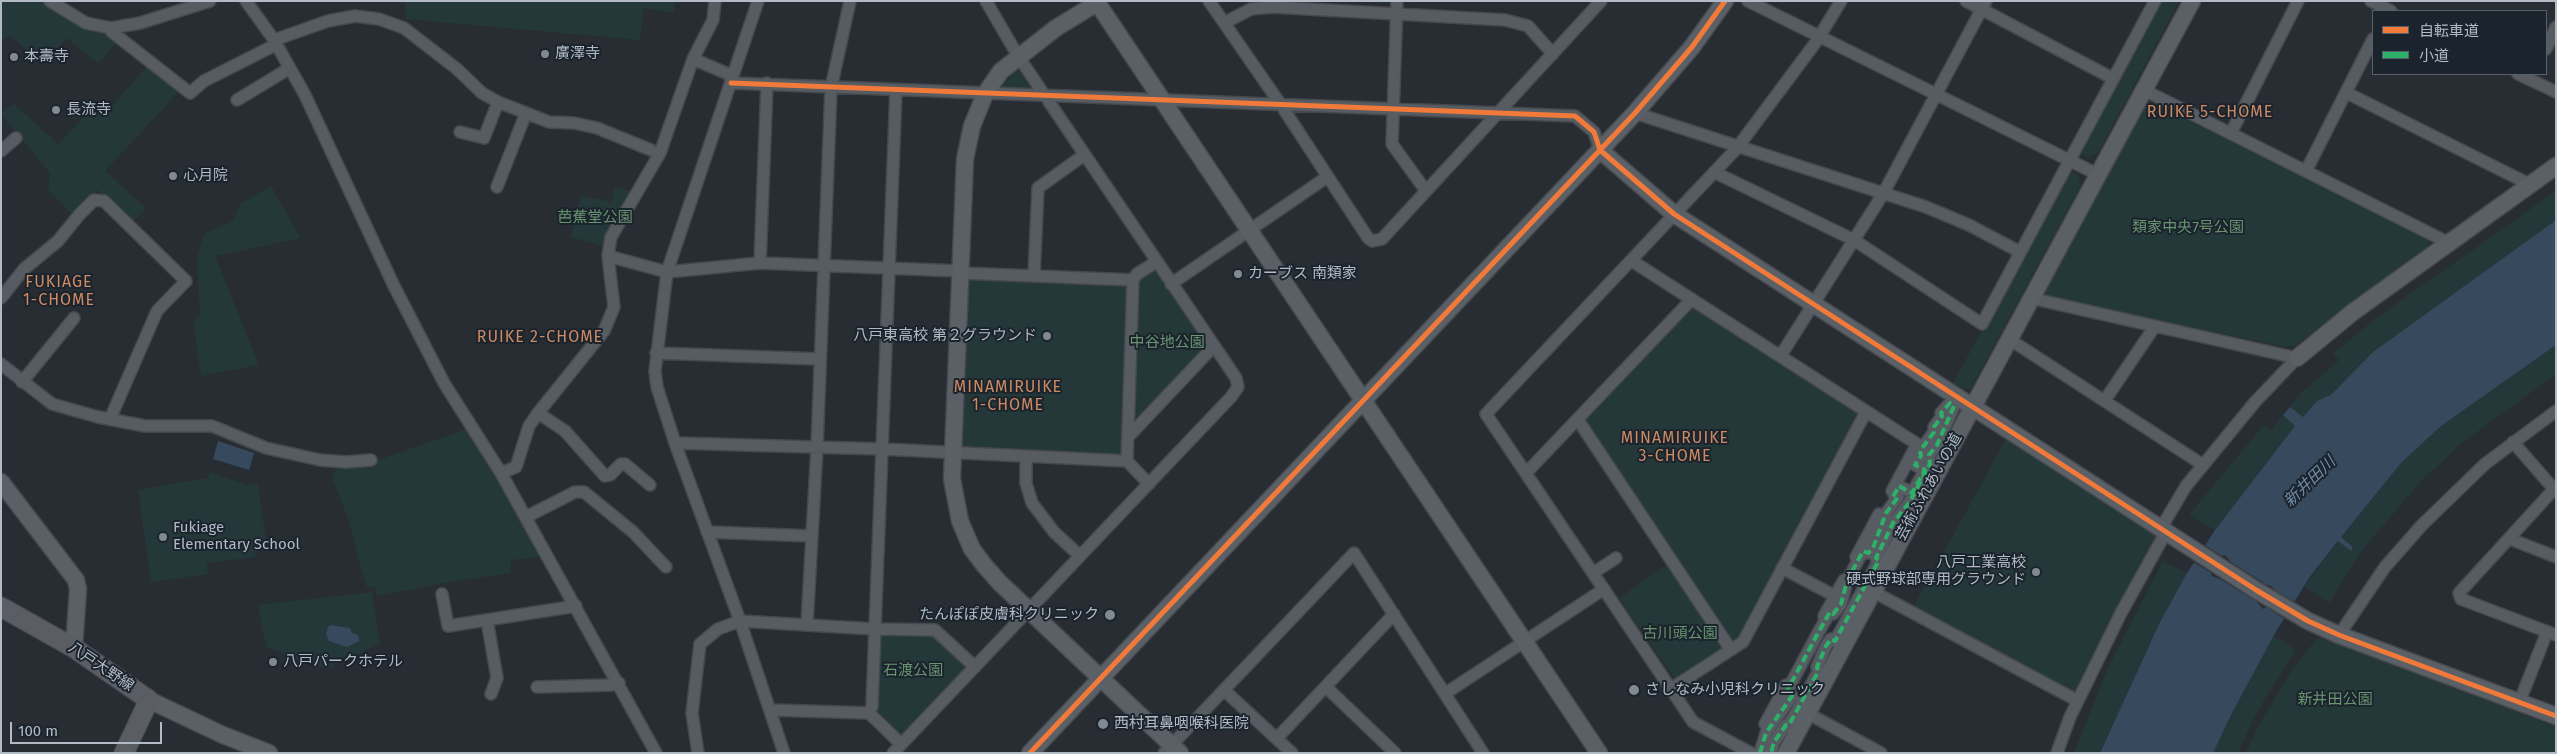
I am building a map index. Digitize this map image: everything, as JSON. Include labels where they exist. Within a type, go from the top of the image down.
[{"type":"main road","name":"八戸大野線","points":[[1,607],[74,648],[149,700],[124,753]]},
{"type":"street","points":[[50,1],[86,23],[111,28],[140,23],[210,1]]},
{"type":"street","points":[[246,1],[275,42],[290,68],[444,383],[501,473],[619,683],[656,753]]},
{"type":"street","points":[[501,473],[516,467],[529,426],[604,331],[614,306],[608,256],[611,237],[660,152],[693,59],[713,20],[715,1]]},
{"type":"street","points":[[758,1],[667,272],[656,353],[657,387],[675,443],[771,710],[784,753]]},
{"type":"street","points":[[807,624],[817,447],[831,88],[850,1]]},
{"type":"street","points":[[869,713],[897,749],[1231,397],[1238,387],[1236,378],[1018,56],[986,1]]},
{"type":"street","points":[[1209,1],[1281,105],[1368,238],[1372,240],[1382,239],[1500,113],[1601,1]]},
{"type":"street","points":[[1397,1],[1391,108],[1392,144],[1426,191]]},
{"type":"street","points":[[1030,753],[1635,113],[1692,47],[1725,1]]},
{"type":"street","points":[[1748,1],[2097,174]]},
{"type":"street","points":[[1754,753],[1693,722],[1672,688],[1486,414],[1737,148],[1820,37],[1841,1]]},
{"type":"street","points":[[1966,1],[1984,5],[2112,78]]},
{"type":"street","points":[[1714,172],[1854,240],[1982,324],[2112,78],[2155,1]]},
{"type":"street","name":"芸術ふれあいの道","points":[[1786,753],[2192,1]]},
{"type":"street","points":[[2231,133],[2298,1]]},
{"type":"street","points":[[2371,1],[2390,8]]},
{"type":"street","points":[[1484,753],[1354,553],[1224,690],[1172,750],[1101,678],[1000,583],[972,549],[960,521],[955,503],[952,479],[952,452],[965,159],[972,126],[985,94],[1001,71],[1018,56],[1097,2],[1599,753]]},
{"type":"street","points":[[1781,355],[1883,194],[1984,5]]},
{"type":"street","points":[[1224,23],[1251,9],[1272,7],[1505,20],[1528,26],[1553,54]]},
{"type":"street","points":[[111,28],[112,32],[190,93],[204,81],[275,42],[328,21],[355,16],[379,19],[404,28],[457,69],[482,93],[498,102],[549,122],[574,123],[597,128],[651,150]]},
{"type":"street","points":[[2547,46],[2556,27]]},
{"type":"street","points":[[2306,170],[2372,41]]},
{"type":"street","points":[[693,59],[732,80],[831,88],[1575,116],[1594,132],[1600,150],[1674,214],[1813,306],[1973,406],[2181,542],[2308,621],[2339,635],[2556,716]]},
{"type":"street","points":[[236,100],[290,68]]},
{"type":"street","points":[[2532,77],[2556,92]]},
{"type":"street","points":[[760,263],[767,83]]},
{"type":"street","points":[[869,713],[872,706],[896,90]]},
{"type":"street","points":[[2144,90],[2449,243]]},
{"type":"street","points":[[2347,93],[2531,185]]},
{"type":"street","points":[[460,132],[484,138],[498,102]]},
{"type":"street","points":[[496,187],[526,113]]},
{"type":"street","points":[[1635,113],[1737,148],[1926,207],[1969,225],[2020,252]]},
{"type":"street","points":[[1,151],[16,138]]},
{"type":"street","points":[[1034,276],[1038,188],[1084,155]]},
{"type":"street","points":[[2057,753],[2078,701],[2186,486],[2255,402],[2319,338],[2556,166]]},
{"type":"street","points":[[1172,284],[1327,177]]},
{"type":"street","points":[[1,298],[24,269],[58,242],[90,202],[99,200],[104,201],[186,281],[157,310],[110,419]]},
{"type":"street","points":[[608,256],[667,272],[760,263],[1133,280]]},
{"type":"street","points":[[1632,260],[1918,444],[1835,596],[1754,753]]},
{"type":"street","points":[[1127,461],[1133,280],[1137,274],[1156,262]]},
{"type":"street","points":[[1526,473],[1692,298]]},
{"type":"street","points":[[2030,298],[2298,358]]},
{"type":"street","points":[[22,382],[74,318]]},
{"type":"street","points":[[2105,400],[2156,326]]},
{"type":"street","points":[[2009,339],[2203,465]]},
{"type":"street","points":[[1129,436],[1214,346]]},
{"type":"street","points":[[656,353],[819,359]]},
{"type":"street","points":[[3,369],[52,404],[110,419],[145,426],[212,426],[266,448],[320,460],[346,462],[371,460]]},
{"type":"street","points":[[1754,753],[1792,696],[1786,693],[1830,612],[1833,614],[1841,604],[1847,581],[1863,551],[1868,553],[1873,548],[1886,513],[1897,499],[1898,496],[1894,495],[1899,486],[1912,493],[1925,470],[1915,465],[1921,456],[1920,451],[1934,432],[1934,427],[1942,416],[1944,408],[1950,403],[1954,406],[1937,445],[1929,455],[1930,464],[1909,503],[1897,516],[1876,558],[1879,560],[1835,641],[1831,640],[1826,646],[1817,667],[1818,672],[1789,725],[1786,725],[1774,742],[1771,753]]},
{"type":"street","points":[[2339,635],[2384,567],[2416,532],[2485,464],[2556,411]]},
{"type":"street","points":[[1672,688],[1743,642],[1866,412]]},
{"type":"street","points":[[538,413],[564,431],[605,476],[610,475],[621,464],[625,464],[650,485]]},
{"type":"street","points":[[1578,420],[1731,650]]},
{"type":"street","points":[[2513,442],[2554,487],[2510,539],[2459,592],[2461,599],[2551,634],[2519,703]]},
{"type":"street","points":[[675,443],[882,449],[1127,461],[1149,484]]},
{"type":"street","points":[[1026,457],[1026,483],[1032,503],[1054,532],[1080,556]]},
{"type":"street","points":[[1,482],[76,580],[78,589],[74,648]]},
{"type":"street","points":[[526,517],[575,492],[584,492],[633,532],[666,568]]},
{"type":"street","points":[[708,532],[812,536]]},
{"type":"street","points":[[2510,539],[2556,557]]},
{"type":"street","points":[[1593,573],[1616,558]]},
{"type":"street","points":[[1782,568],[1835,596]]},
{"type":"street","points":[[1446,693],[1526,643],[1604,589]]},
{"type":"street","points":[[1872,591],[2078,701]]},
{"type":"street","points":[[442,594],[448,626],[576,606]]},
{"type":"street","points":[[1277,738],[1394,614]]},
{"type":"street","points":[[487,620],[497,678],[491,694]]},
{"type":"street","points":[[698,753],[692,713],[700,644],[718,629],[740,621],[874,629],[935,630],[975,667]]},
{"type":"street","points":[[537,687],[611,686],[619,683]]},
{"type":"street","points":[[1326,687],[1395,753]]},
{"type":"street","points":[[1224,690],[1292,753]]},
{"type":"street","points":[[149,700],[223,735],[268,753]]},
{"type":"street","points":[[771,710],[869,713]]},
{"type":"street","points":[[1807,713],[1880,752]]},
{"type":"green space","points":[[1,1],[43,1],[64,15],[108,32],[118,41],[98,64],[67,38],[41,65],[10,35],[4,39],[1,37]]},
{"type":"green space","points":[[405,1],[675,1],[674,13],[644,8],[640,40],[406,19]]},
{"type":"green space","points":[[2160,1],[2179,1],[2098,153],[2088,157],[2078,152]]},
{"type":"green space","points":[[147,67],[152,67],[181,89],[105,171],[146,208],[132,222],[97,190],[74,216],[48,190],[50,173],[1,114],[14,104],[58,144],[97,103],[107,111]]},
{"type":"green space","points":[[1017,69],[1032,91],[1000,89]]},
{"type":"green space","name":"類家中央7号公園","points":[[2148,101],[2429,240],[2428,247],[2295,346],[2287,347],[2047,297],[2044,293]]},
{"type":"green space","points":[[2069,171],[2079,176],[2080,187],[1971,388],[1965,389],[1953,383]]},
{"type":"green space","points":[[271,186],[301,238],[215,256],[259,365],[201,376],[193,321],[200,315],[197,258],[204,234],[233,221],[240,204]]},
{"type":"green space","name":"芭蕉堂公園","points":[[615,187],[634,192],[606,247],[571,237],[581,195],[611,202]]},
{"type":"green space","points":[[2556,191],[2556,220],[2373,352],[2332,394],[2317,401],[2303,417],[2290,407],[2301,393],[2339,360],[2333,353],[2382,314]]},
{"type":"green space","name":"中谷地公園","points":[[1152,270],[1156,272],[1205,344],[1204,350],[1138,418],[1133,416],[1138,282],[1139,278]]},
{"type":"green space","name":"八戸東高校 第２グラウンド","points":[[968,277],[1129,285],[1123,457],[962,449]]},
{"type":"green space","points":[[1691,306],[1858,411],[1858,415],[1737,640],[1732,641],[1586,423],[1586,418]]},
{"type":"green space","points":[[2556,345],[2556,374],[2463,442],[2421,481],[2360,553],[2329,603],[2304,586],[2339,541],[2351,550],[2353,547],[2341,537],[2401,463],[2441,426]]},
{"type":"green space","points":[[2283,415],[2296,425],[2215,530],[2189,515],[2264,425],[2271,431]]},
{"type":"green space","points":[[467,429],[479,445],[540,557],[511,560],[510,573],[377,596],[375,587],[367,587],[349,521],[332,478],[336,467],[367,464]]},
{"type":"green space","name":"八戸工業高校 硬式野球部専用グラウンド","points":[[2006,439],[2156,535],[2157,540],[2078,692],[2072,693],[1914,606]]},
{"type":"green space","points":[[210,472],[247,485],[258,484],[266,541],[254,557],[207,563],[208,574],[151,582],[138,490],[208,478]]},
{"type":"green space","points":[[2163,561],[2187,573],[2159,624],[2100,753],[2074,753],[2107,670]]},
{"type":"green space","name":"古川頭公園","points":[[1668,564],[1724,645],[1723,650],[1676,680],[1619,598]]},
{"type":"green space","points":[[372,592],[380,644],[326,669],[266,647],[258,605]]},
{"type":"green space","name":"石渡公園","points":[[880,634],[932,635],[964,664],[964,670],[904,734],[898,734],[876,712],[877,638]]},
{"type":"green space","points":[[2274,635],[2296,650],[2256,713],[2238,753],[2213,753],[2232,713]]},
{"type":"green space","name":"新井田公園","points":[[2318,637],[2556,727],[2556,753],[2246,753],[2258,726],[2292,670]]},
{"type":"water","name":"新井田川","points":[[2556,220],[2556,345],[2441,426],[2401,463],[2341,537],[2353,547],[2351,551],[2338,541],[2309,578],[2274,635],[2213,753],[2100,753],[2159,624],[2187,573],[2215,530],[2295,426],[2283,415],[2290,407],[2303,417],[2317,401],[2332,394],[2373,352]]},
{"type":"water","points":[[218,441],[254,453],[249,470],[213,459]]},
{"type":"water","points":[[331,625],[350,628],[352,633],[358,635],[359,641],[347,647],[329,641],[326,634],[328,627]]},
{"type":"pier","points":[[2203,544],[2222,556],[2225,555],[2231,562],[2297,603],[2286,620],[2266,607],[2263,609],[2257,602],[2212,576],[2211,573],[2192,561]]},
{"type":"marked path","points":[[1760,753],[1766,733],[1792,696],[1786,693],[1818,633],[1830,612],[1833,614],[1841,604],[1847,581],[1863,551],[1868,553],[1873,548],[1886,513],[1898,497],[1894,495],[1899,486],[1912,493],[1925,470],[1915,465],[1921,456],[1920,451],[1934,432],[1934,427],[1942,416],[1941,413],[1950,403],[1954,406],[1937,445],[1929,455],[1930,464],[1909,503],[1893,523],[1876,558],[1879,560],[1835,641],[1831,639],[1826,646],[1817,667],[1818,672],[1789,725],[1786,725],[1774,742],[1771,753]]},
{"type":"cycle path","points":[[1030,753],[1635,113],[1692,47],[1725,1]]},
{"type":"cycle path","points":[[731,83],[1575,116],[1594,132],[1600,150],[1674,214],[2256,590],[2308,621],[2339,635],[2556,716]]},
{"type":"place","name":"廣澤寺","points":[[545,54]]},
{"type":"place","name":"本壽寺","points":[[14,57]]},
{"type":"place","name":"長流寺","points":[[56,110]]},
{"type":"place","name":"心月院","points":[[173,176]]},
{"type":"place","name":"カーブス 南類家","points":[[1238,274]]},
{"type":"place","name":"八戸東高校 第２グラウンド","points":[[1047,336]]},
{"type":"place","name":"Fukiage Elementary School","points":[[163,537]]},
{"type":"place","name":"八戸工業高校 硬式野球部専用グラウンド","points":[[2036,572]]},
{"type":"place","name":"たんぽぽ皮膚科クリニック","points":[[1110,615]]},
{"type":"place","name":"八戸パークホテル","points":[[273,662]]},
{"type":"place","name":"さしなみ小児科クリニック","points":[[1634,690]]},
{"type":"place","name":"西村耳鼻咽喉科医院","points":[[1103,724]]},
{"type":"district","name":"RUIKE 5-CHOME","points":[[2210,113]]},
{"type":"district","name":"FUKIAGE 1-CHOME","points":[[59,292]]},
{"type":"district","name":"RUIKE 2-CHOME","points":[[540,338]]},
{"type":"district","name":"MINAMIRUIKE 1-CHOME","points":[[1008,397]]},
{"type":"district","name":"MINAMIRUIKE 3-CHOME","points":[[1675,448]]}]
